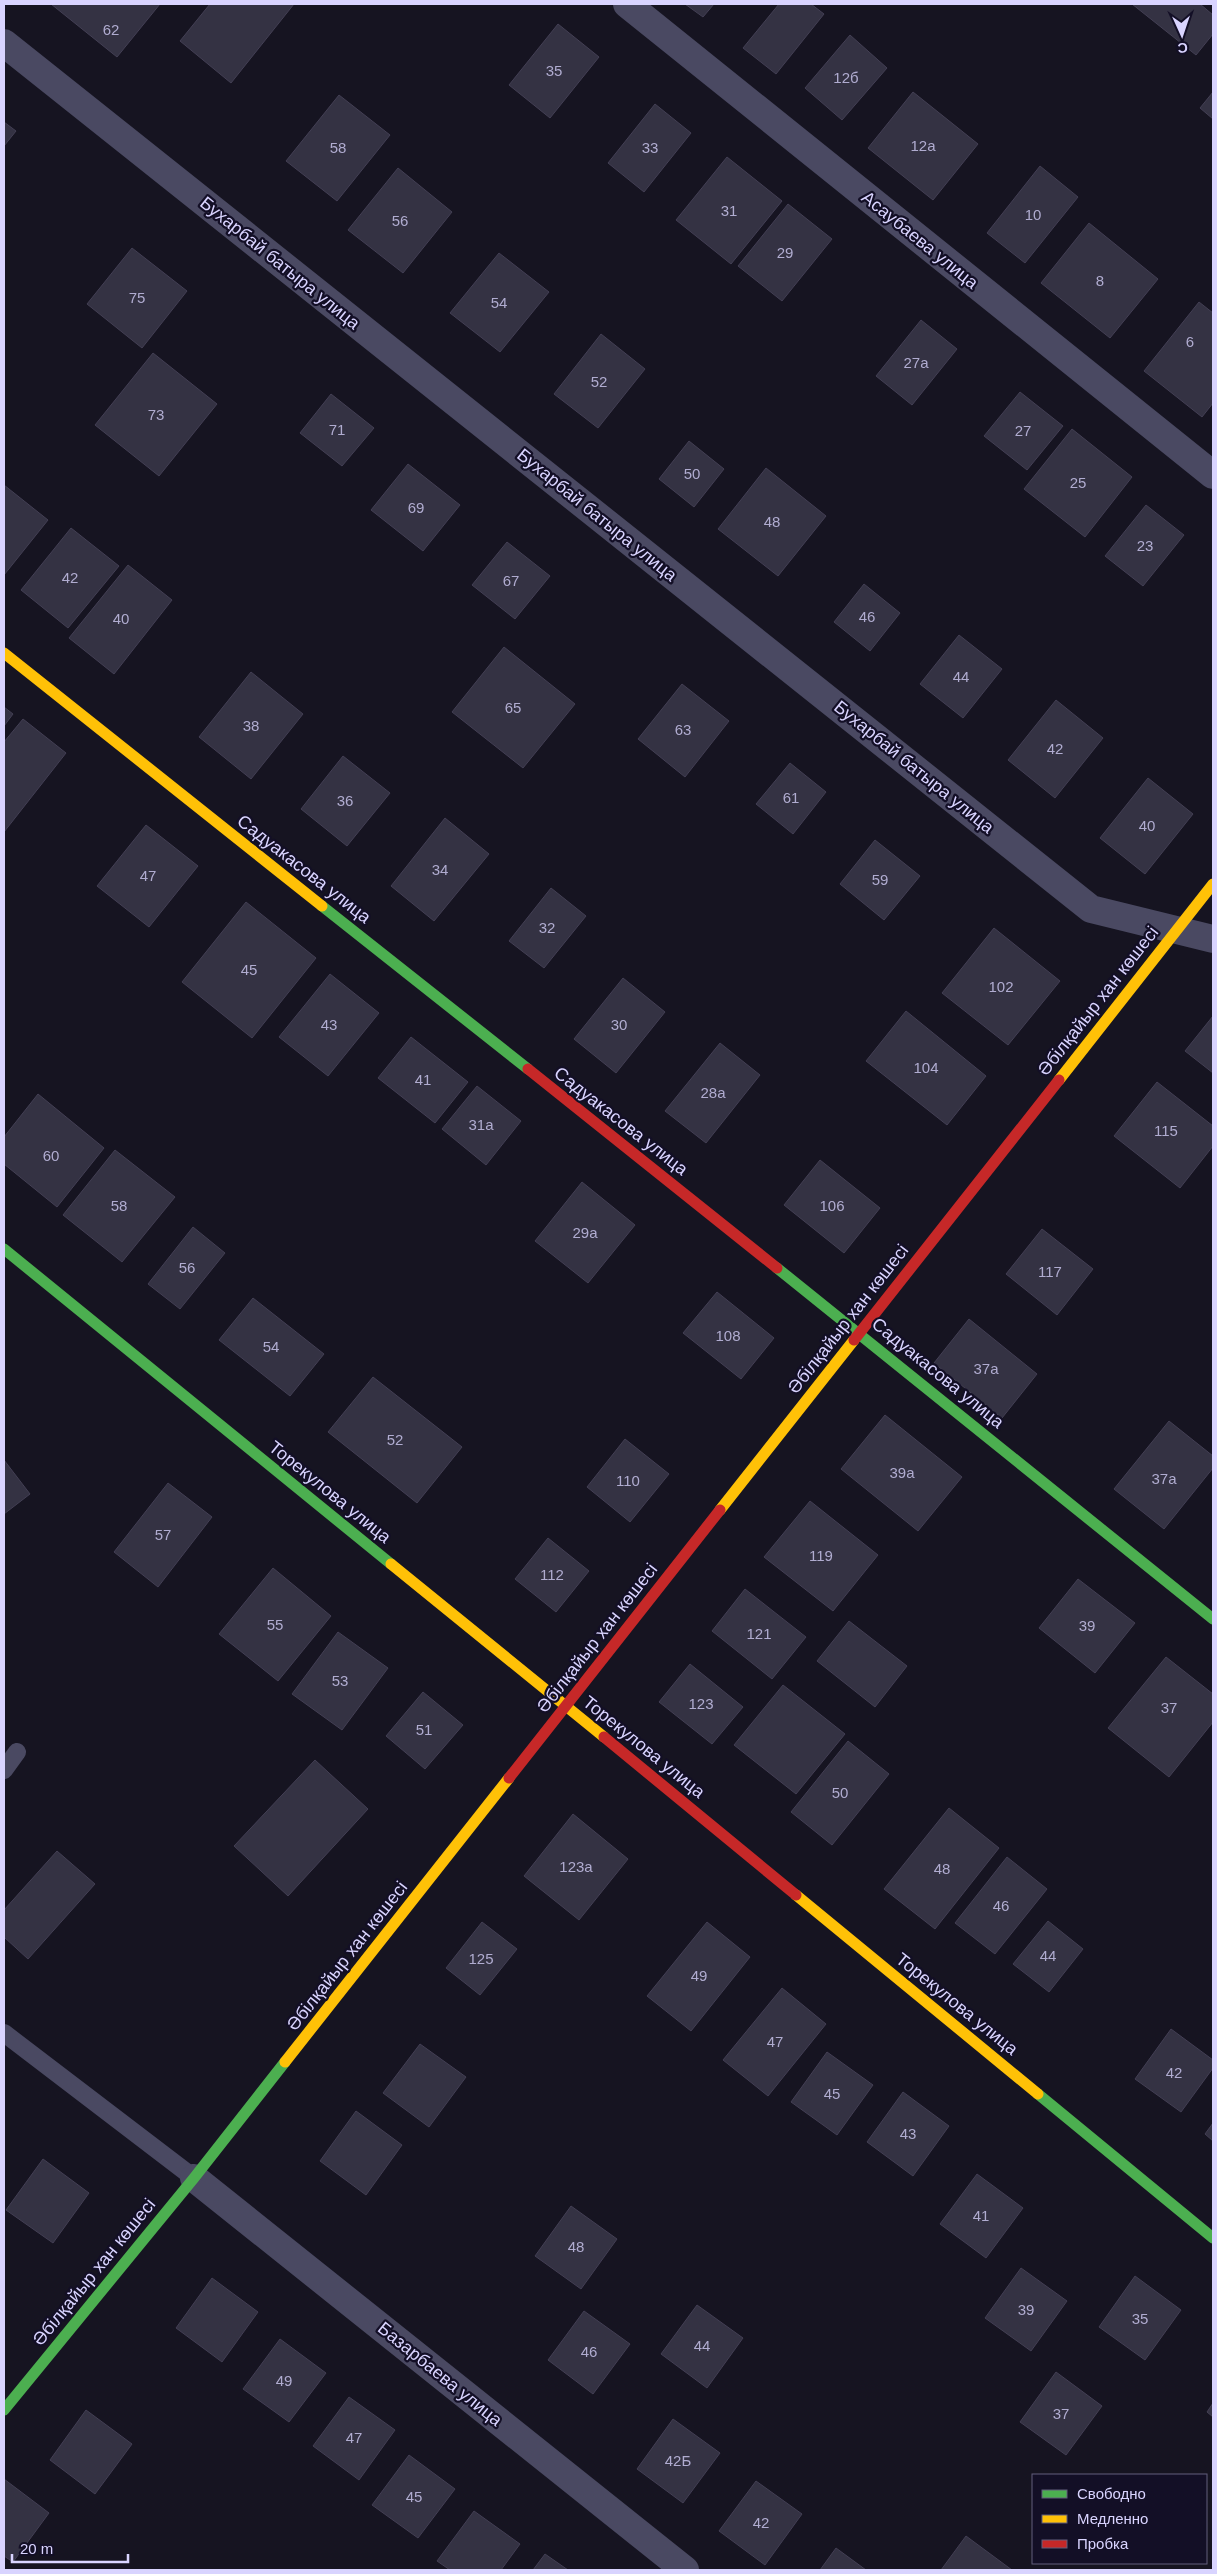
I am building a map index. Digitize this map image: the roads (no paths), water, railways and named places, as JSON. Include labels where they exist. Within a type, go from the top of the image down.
[{"type":"street","name":"Асаубаева улица","points":[[627,4],[1213,475]]},
{"type":"street","name":"Бухарбай батыра улица","points":[[4,43],[1091,909],[1213,939]]},
{"type":"street","name":"Садуакасова улица","points":[[4,653],[859,1333],[1213,1619]]},
{"type":"street","name":"Әбілқайыр хан көшесі","points":[[4,2410],[194,2178],[1213,884]]},
{"type":"street","name":"Торекулова улица","points":[[4,1250],[566,1706],[1213,2238]]},
{"type":"street","name":"Базарбаева улица","points":[[194,2178],[685,2570]]},
{"type":"lane","points":[[4,1770],[17,1752]]},
{"type":"lane","points":[[4,2032],[194,2178]]}]
